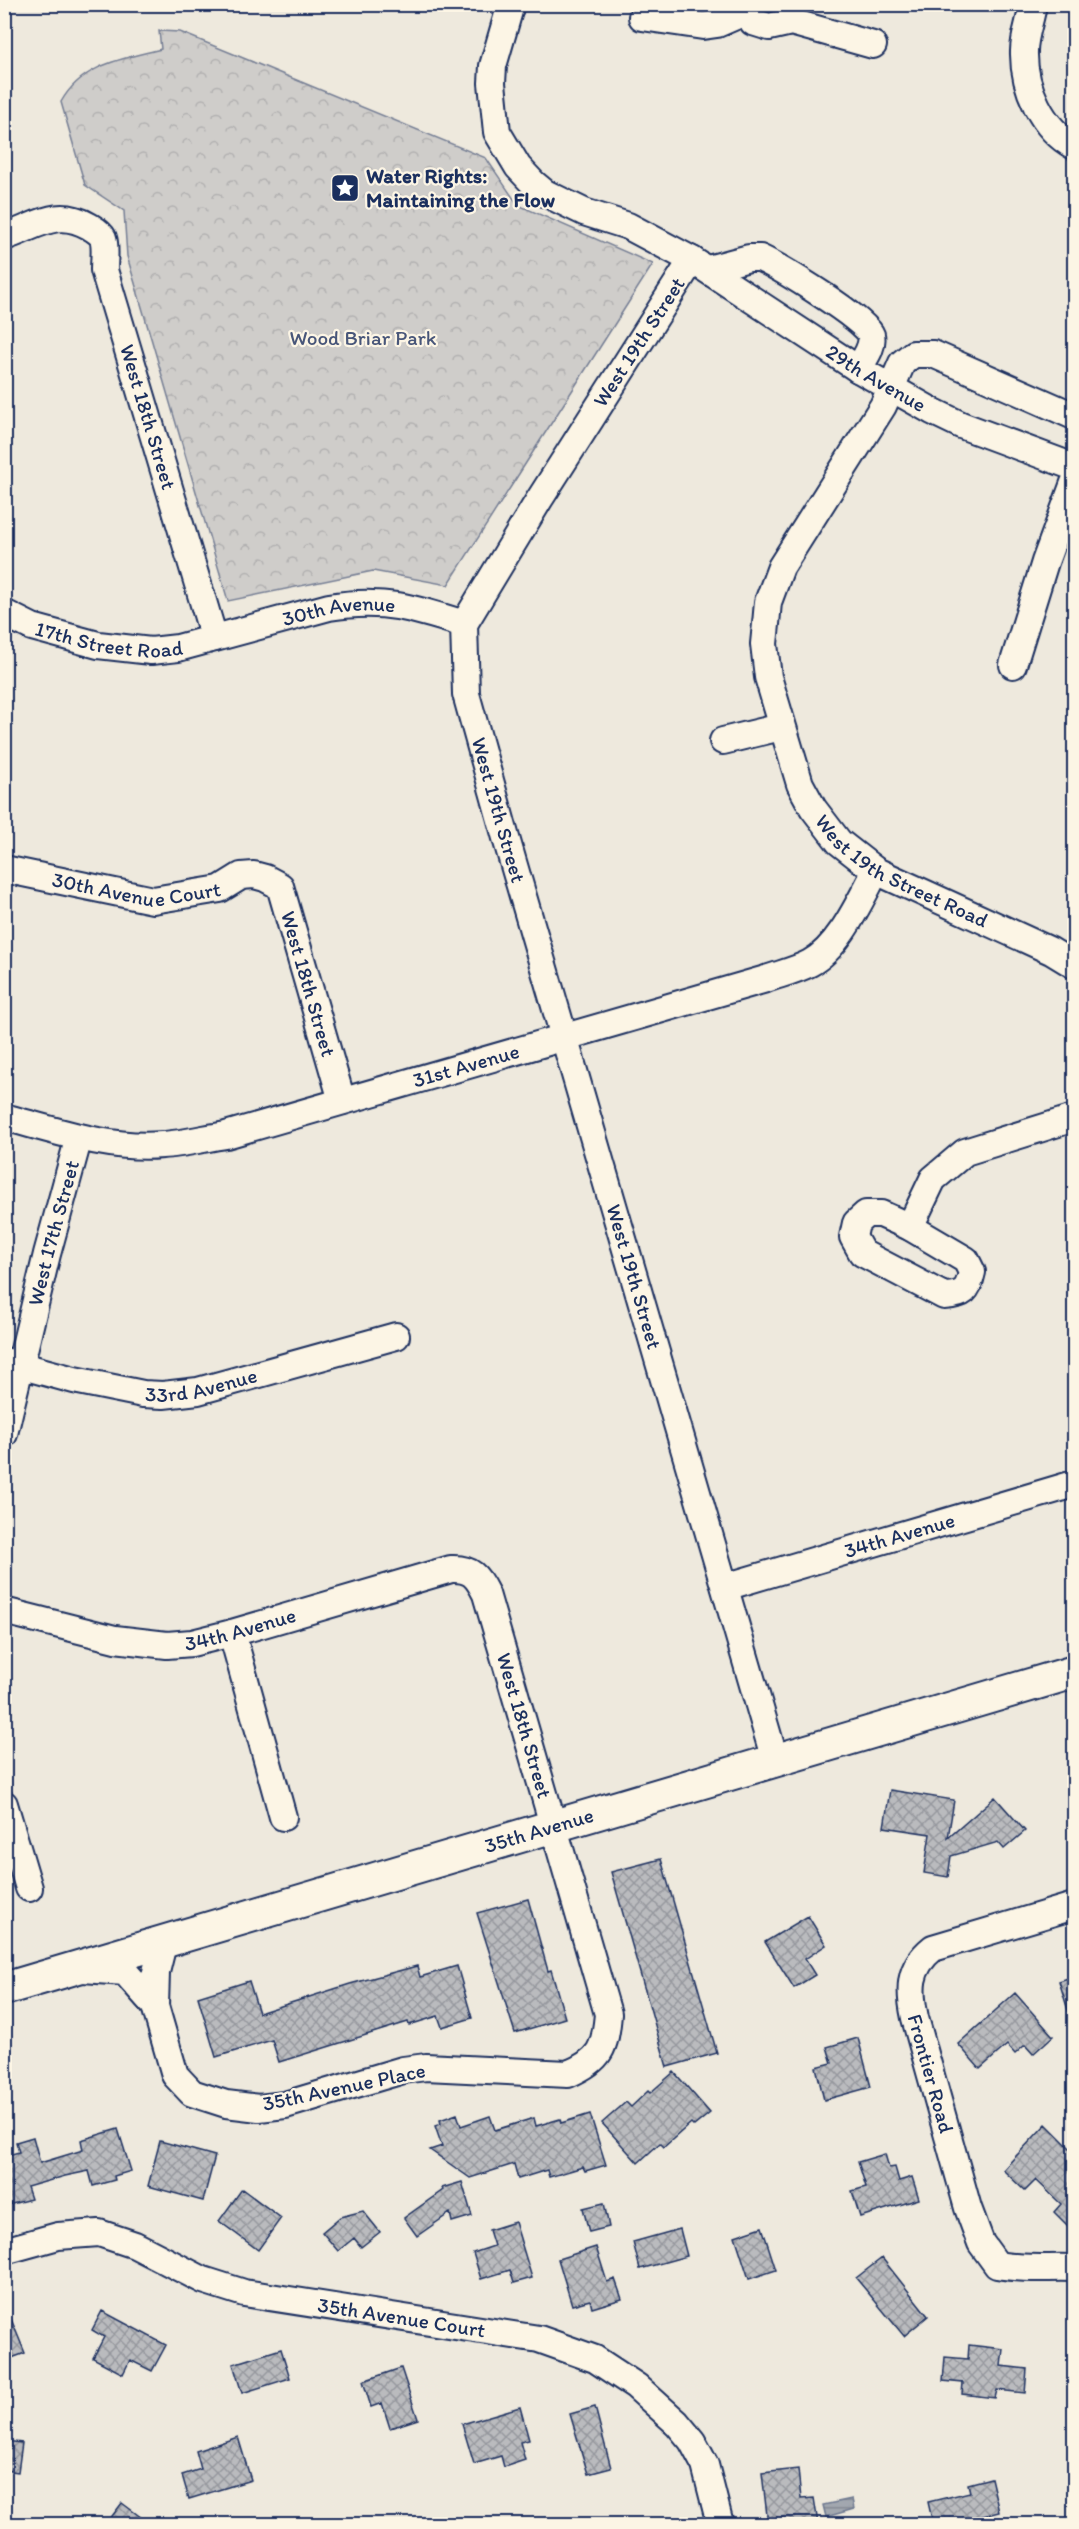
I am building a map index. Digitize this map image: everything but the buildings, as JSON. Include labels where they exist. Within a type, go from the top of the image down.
[{"type":"main road","name":"35th Avenue","points":[[4,1989],[1074,1672]]},
{"type":"street","name":"West 19th Street","points":[[511,4],[493,66],[492,83],[497,132],[518,167],[545,193],[584,212],[628,226],[700,264],[532,510],[464,624],[466,694],[775,1760]]},
{"type":"street","points":[[1033,4],[1024,50],[1030,92],[1046,120],[1056,132],[1074,146]]},
{"type":"street","points":[[642,17],[703,26],[717,24],[747,8],[753,22],[769,27],[794,13],[873,45]]},
{"type":"street","name":"West 18th Street","points":[[4,237],[52,218],[64,217],[77,219],[98,231],[104,239],[104,270],[214,638]]},
{"type":"street","points":[[700,264],[760,258],[853,316],[867,327],[872,340],[870,349],[858,369]]},
{"type":"street","name":"29th Avenue","points":[[700,264],[858,369],[890,387],[961,425],[1074,467]]},
{"type":"street","name":"West 19th Street Road","points":[[1074,416],[933,354],[913,354],[902,363],[883,406],[781,567],[768,602],[764,644],[781,727],[800,784],[813,808],[839,842],[876,871],[1022,937],[1074,965]]},
{"type":"street","points":[[1013,665],[1045,562],[1074,483]]},
{"type":"street","name":"30th Avenue","points":[[214,638],[329,607],[355,603],[396,604],[413,607],[464,624]]},
{"type":"street","name":"17th Street Road","points":[[4,613],[32,627],[122,649],[151,651],[178,648],[214,638]]},
{"type":"street","points":[[723,741],[781,727]]},
{"type":"street","name":"30th Avenue Court","points":[[4,869],[153,900],[220,889],[241,876],[254,875],[265,878]]},
{"type":"street","name":"31st Avenue","points":[[4,1117],[79,1137],[130,1144],[161,1146],[226,1135],[766,979],[810,964],[826,951],[850,917],[876,871]]},
{"type":"street","name":"West 18th Street","points":[[265,878],[280,886],[342,1101]]},
{"type":"street","points":[[909,1227],[933,1179],[965,1152],[1074,1118]]},
{"type":"street","name":"West 17th Street","points":[[4,1434],[13,1363],[47,1254],[79,1137]]},
{"type":"street","name":"33rd Avenue","points":[[13,1363],[74,1380],[143,1394],[163,1395],[198,1390],[396,1336]]},
{"type":"street","name":"34th Avenue","points":[[725,1587],[1074,1484]]},
{"type":"street","name":"34th Avenue","points":[[4,1611],[115,1639],[158,1645],[192,1643],[427,1575],[451,1569],[464,1569],[472,1572]]},
{"type":"street","name":"West 18th Street","points":[[472,1572],[486,1594],[608,2014],[606,2037],[599,2055]]},
{"type":"street","points":[[232,1633],[284,1817]]},
{"type":"street","points":[[4,1804],[29,1888]]},
{"type":"street","name":"Frontier Road","points":[[1074,1906],[933,1948],[922,1956],[909,1991],[968,2208],[981,2243],[997,2265],[1016,2269],[1074,2268]]},
{"type":"street","points":[[155,2006],[156,1972],[164,1940]]},
{"type":"street","points":[[77,1968],[125,1972],[155,2006]]},
{"type":"street","name":"35th Avenue Place","points":[[155,2006],[175,2075],[192,2092],[226,2104],[259,2108],[285,2105],[403,2070],[426,2067],[568,2074],[585,2067],[599,2055]]},
{"type":"street","name":"35th Avenue Court","points":[[4,2251],[58,2236],[99,2233],[135,2245],[203,2280],[244,2293],[538,2339],[596,2359],[636,2386],[677,2423],[692,2441],[705,2465],[720,2524]]},
{"type":"green space","name":"Wood Briar Park","points":[[159,31],[180,32],[486,158],[518,205],[653,264],[448,585],[373,571],[228,601],[127,256],[124,211],[85,185],[61,102],[80,79],[92,71],[118,60],[161,49]]},
{"type":"shaded area","points":[[852,2499],[854,2509],[826,2517],[823,2505]]},
{"type":"place","name":"Water Rights: Maintaining the Flow","points":[[345,188]]}]
